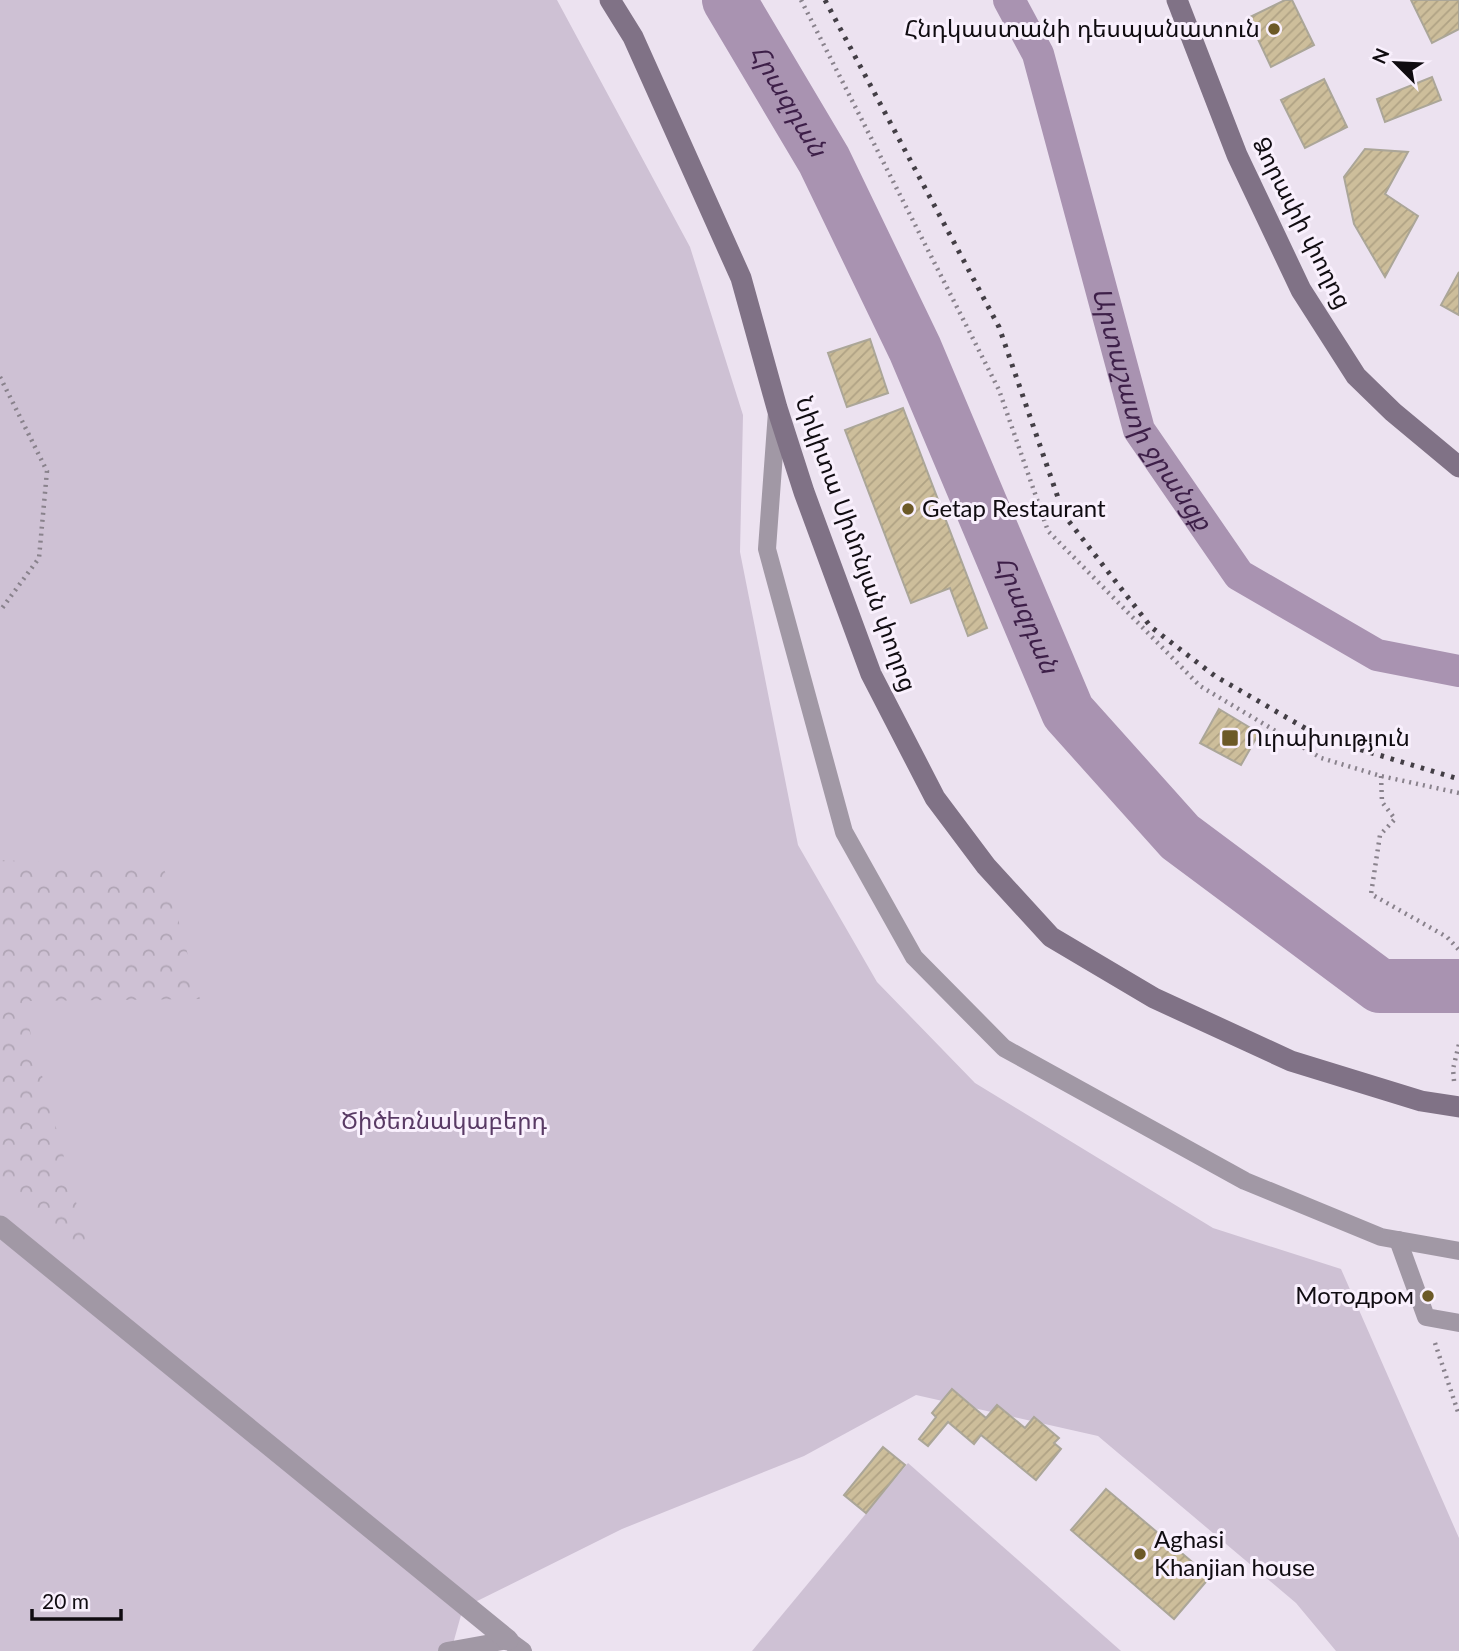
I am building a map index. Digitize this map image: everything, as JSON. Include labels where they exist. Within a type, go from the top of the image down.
[{"type":"street","name":"Նիկիտա Սիմոնյան փողոց","points":[[610,0],[633,37],[741,278],[777,408],[804,492],[871,674],[935,798],[986,866],[1051,937],[1154,998],[1291,1061],[1421,1101],[1457,1107]]},
{"type":"street","name":"Ձորափի փողոց","points":[[1177,0],[1237,155],[1301,290],[1356,376],[1392,412],[1459,467]]},
{"type":"street","points":[[0,1226],[512,1647]]},
{"type":"lane","points":[[777,408],[766,549],[844,832],[914,957],[1004,1048],[1245,1181],[1381,1237],[1459,1251]]},
{"type":"lane","points":[[1398,1240],[1426,1317],[1459,1323]]},
{"type":"lane","points":[[447,1651],[512,1647]]},
{"type":"path","points":[[801,0],[999,390],[1048,531],[1200,686],[1321,758],[1381,776],[1459,793]]},
{"type":"path","points":[[0,377],[47,471],[39,558],[0,611]]},
{"type":"path","points":[[1381,776],[1382,802],[1395,819],[1380,835],[1371,894],[1447,937],[1459,950]]},
{"type":"path","points":[[1457,1107],[1453,1069],[1459,1045]]},
{"type":"path","points":[[1426,1317],[1459,1415]]},
{"type":"green space","name":"Ծիծեռնակաբերդ","points":[[0,0],[557,0],[690,247],[743,415],[740,552],[798,845],[877,982],[975,1083],[1213,1228],[1341,1269],[1459,1538],[1459,1651],[1336,1651],[1296,1603],[1098,1436],[916,1395],[804,1456],[622,1529],[463,1608],[451,1651],[0,1651]]},
{"type":"green space","points":[[0,860],[164,868],[200,999],[22,1001],[90,1254],[0,1191]]},
{"type":"green space","points":[[908,1463],[1121,1651],[752,1651]]},
{"type":"building","points":[[1285,0],[1292,0],[1314,45],[1271,67],[1248,18]]},
{"type":"building","points":[[1411,0],[1459,0],[1459,29],[1432,43]]},
{"type":"building","points":[[1432,77],[1441,100],[1385,122],[1377,99]]},
{"type":"building","points":[[1324,79],[1347,127],[1305,148],[1281,100]]},
{"type":"building","points":[[1365,149],[1408,152],[1385,194],[1418,216],[1385,277],[1354,224],[1344,177]]},
{"type":"building","points":[[1459,272],[1459,315],[1441,305]]},
{"type":"building","points":[[870,339],[888,393],[847,407],[828,353]]},
{"type":"building","name":"Getap Restaurant","points":[[903,408],[987,628],[968,636],[950,588],[911,603],[845,430]]},
{"type":"building","name":"Ուրախություն","points":[[1219,709],[1259,733],[1241,765],[1200,743]]},
{"type":"building","points":[[952,1389],[986,1418],[997,1405],[1025,1428],[1034,1417],[1059,1438],[1054,1443],[1061,1449],[1036,1480],[981,1435],[974,1444],[948,1422],[928,1446],[919,1439],[936,1417],[932,1413]]},
{"type":"building","points":[[883,1447],[905,1465],[866,1513],[844,1495]]},
{"type":"building","name":"Aghasi Khanjian house","points":[[1106,1489],[1210,1577],[1174,1619],[1071,1530]]},
{"type":"waterway","name":"Հրազդան","points":[[729,0],[824,160],[915,349],[1068,712],[1180,837],[1380,986],[1459,986]]},
{"type":"waterway","name":"Արտաշատի ջրանցք","points":[[1009,0],[1038,54],[1139,430],[1239,575],[1377,655],[1459,671]]},
{"type":"railway","points":[[825,0],[999,327],[1064,515],[1151,627],[1215,676],[1322,738],[1459,779]]},
{"type":"place","name":"Հնդկաստանի դեսպանատուն","points":[[1274,29]]},
{"type":"place","name":"Getap Restaurant","points":[[908,509]]},
{"type":"place","name":"Ուրախություն","points":[[1230,738]]},
{"type":"place","name":"Мотодром","points":[[1428,1296]]},
{"type":"place","name":"Aghasi Khanjian house","points":[[1140,1554]]}]
